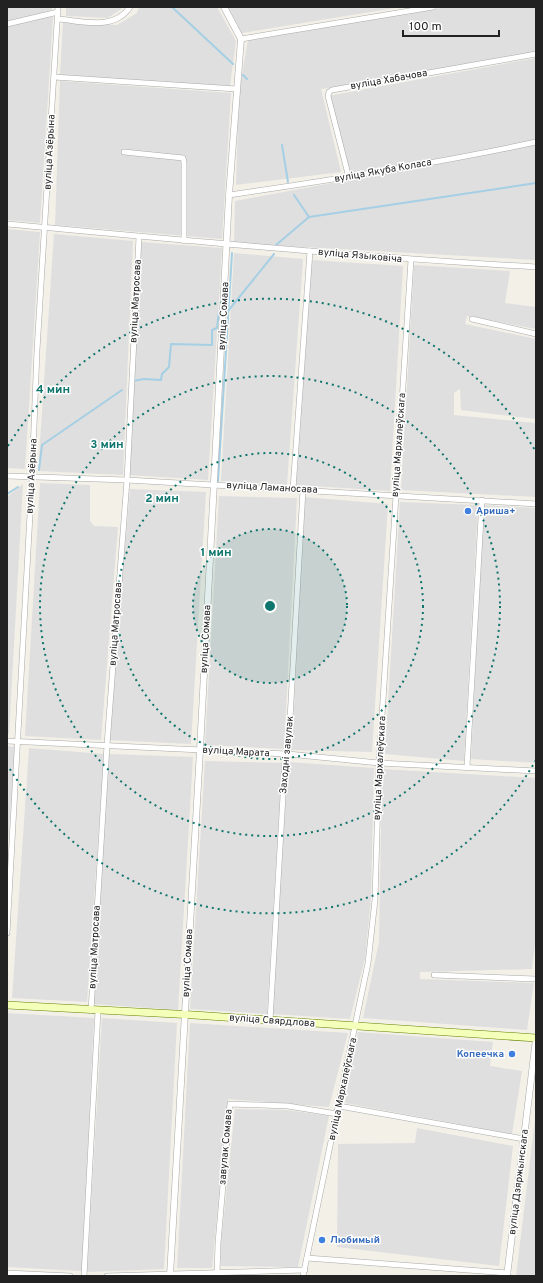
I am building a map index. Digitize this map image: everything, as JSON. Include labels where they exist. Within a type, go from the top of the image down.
[{"type":"main road","name":"вуліца Свярдлова","points":[[7,1006],[185,1015],[536,1039]]},
{"type":"street","points":[[58,19],[109,23],[124,16],[130,7]]},
{"type":"street","points":[[224,7],[241,39],[433,7]]},
{"type":"street","name":"вуліца Азёрына","points":[[7,24],[58,10],[46,227],[37,350],[32,478],[7,933]]},
{"type":"street","name":"вуліца Сомава","points":[[170,1275],[215,484],[228,245],[229,195],[241,39]]},
{"type":"street","name":"вуліца Хабачова","points":[[349,178],[328,96],[329,92],[332,90],[536,54]]},
{"type":"street","points":[[54,77],[236,89]]},
{"type":"street","name":"вуліца Якуба Коласа","points":[[229,195],[349,178],[536,142]]},
{"type":"street","points":[[124,152],[182,158],[184,162],[184,241]]},
{"type":"street","name":"вуліца Языковіча","points":[[7,224],[228,245],[411,260],[536,267]]},
{"type":"street","name":"вуліца Матросава","points":[[84,1276],[107,745],[128,480],[139,237]]},
{"type":"street","points":[[293,489],[310,251]]},
{"type":"street","name":"вуліца Мархалеўскага","points":[[303,1276],[356,1027],[368,963],[375,900],[379,763],[411,260]]},
{"type":"street","points":[[472,319],[536,334]]},
{"type":"street","name":"вуліца Ламаносава","points":[[7,476],[215,484],[536,504]]},
{"type":"street","name":"Заходні завулак","points":[[270,1021],[285,761],[288,754],[303,490]]},
{"type":"street","points":[[467,767],[482,500]]},
{"type":"street","name":"вуліца Марата","points":[[7,741],[288,754],[379,763],[536,771]]},
{"type":"street","points":[[434,975],[536,978]]},
{"type":"street","name":"вуліца Дзяржынскага","points":[[508,1274],[536,1039]]},
{"type":"street","name":"завулак Сомава","points":[[217,1274],[218,1243],[230,1104],[288,1106],[337,1114]]},
{"type":"street","points":[[339,1106],[524,1139]]},
{"type":"street","points":[[307,1258],[508,1274]]},
{"type":"street","points":[[107,1276],[217,1274],[305,1270]]},
{"type":"street","points":[[7,1274],[70,1276]]},
{"type":"shaded area","points":[[7,7],[52,7],[52,10],[7,22]]},
{"type":"shaded area","points":[[66,7],[124,7],[108,18],[66,16]]},
{"type":"shaded area","points":[[139,7],[217,7],[236,41],[230,86],[60,75],[63,22],[117,25],[137,13]]},
{"type":"shaded area","points":[[228,7],[401,7],[242,33]]},
{"type":"shaded area","points":[[448,7],[536,7],[536,53],[348,86],[321,89],[341,172],[236,185],[239,92],[248,40]]},
{"type":"shaded area","points":[[53,17],[40,223],[7,220],[7,26],[34,18]]},
{"type":"shaded area","points":[[536,58],[536,139],[471,154],[349,175],[328,96]]},
{"type":"shaded area","points":[[60,81],[231,93],[222,239],[55,225]]},
{"type":"shaded area","points":[[536,145],[536,260],[234,243],[235,201]]},
{"type":"shaded area","points":[[7,229],[40,232],[25,469],[7,468]]},
{"type":"shaded area","points":[[54,234],[133,241],[123,475],[38,471]]},
{"type":"shaded area","points":[[141,242],[222,248],[208,480],[129,475]]},
{"type":"shaded area","points":[[234,253],[303,259],[287,485],[221,481]]},
{"type":"shaded area","points":[[311,260],[403,266],[390,491],[296,485]]},
{"type":"shaded area","points":[[414,265],[510,271],[505,303],[536,307],[536,329],[467,316],[465,324],[536,339],[536,419],[461,410],[460,389],[454,393],[454,415],[536,423],[536,497],[401,490]]},
{"type":"shaded area","points":[[40,483],[90,485],[90,521],[94,526],[118,527],[101,740],[25,736]]},
{"type":"shaded area","points":[[23,484],[9,734],[7,734],[7,497]]},
{"type":"shaded area","points":[[130,489],[206,492],[191,744],[108,740]]},
{"type":"shaded area","points":[[219,496],[297,498],[284,749],[205,745]]},
{"type":"shaded area","points":[[304,497],[388,504],[372,752],[292,750]]},
{"type":"shaded area","points":[[400,502],[478,505],[464,761],[385,754]]},
{"type":"shaded area","points":[[483,505],[536,508],[536,763],[471,759]]},
{"type":"shaded area","points":[[7,746],[15,747],[7,858]]},
{"type":"shaded area","points":[[29,748],[104,754],[87,1002],[12,998]]},
{"type":"shaded area","points":[[109,754],[193,757],[178,1010],[93,1004]]},
{"type":"shaded area","points":[[205,761],[282,763],[267,1014],[190,1009]]},
{"type":"shaded area","points":[[288,762],[374,768],[371,899],[365,958],[350,1019],[272,1014]]},
{"type":"shaded area","points":[[382,769],[536,778],[536,937],[532,969],[420,972],[420,979],[534,983],[527,1030],[363,1018],[379,942]]},
{"type":"shaded area","points":[[7,1013],[94,1018],[82,1271],[7,1267]]},
{"type":"shaded area","points":[[102,1018],[177,1023],[164,1269],[87,1272]]},
{"type":"shaded area","points":[[190,1023],[348,1033],[329,1107],[228,1099],[212,1268],[177,1268]]},
{"type":"shaded area","points":[[358,1032],[493,1042],[490,1066],[522,1071],[512,1134],[345,1103]]},
{"type":"shaded area","points":[[235,1109],[287,1110],[329,1116],[298,1267],[221,1266],[221,1243]]},
{"type":"shaded area","points":[[536,1111],[536,1276],[516,1276]]},
{"type":"shaded area","points":[[417,1128],[513,1146],[499,1266],[337,1247],[338,1144],[415,1143]]},
{"type":"waterway","points":[[172,7],[233,64]]},
{"type":"waterway","points":[[243,75],[247,79]]},
{"type":"waterway","points":[[282,145],[288,182]]},
{"type":"waterway","points":[[294,195],[309,217],[536,183]]},
{"type":"waterway","points":[[276,245],[309,217]]},
{"type":"waterway","points":[[218,481],[232,253]]},
{"type":"waterway","points":[[228,311],[274,254]]},
{"type":"waterway","points":[[133,381],[144,379],[161,380],[162,374],[169,367],[171,344],[212,345],[212,330],[217,328],[219,311]]},
{"type":"waterway","points":[[39,470],[42,445],[122,390]]},
{"type":"waterway","points":[[7,494],[18,487]]},
{"type":"place","name":"Ариша+","points":[[468,511]]},
{"type":"place","name":"Копеечка","points":[[512,1054]]},
{"type":"place","name":"Любимый","points":[[322,1240]]}]
